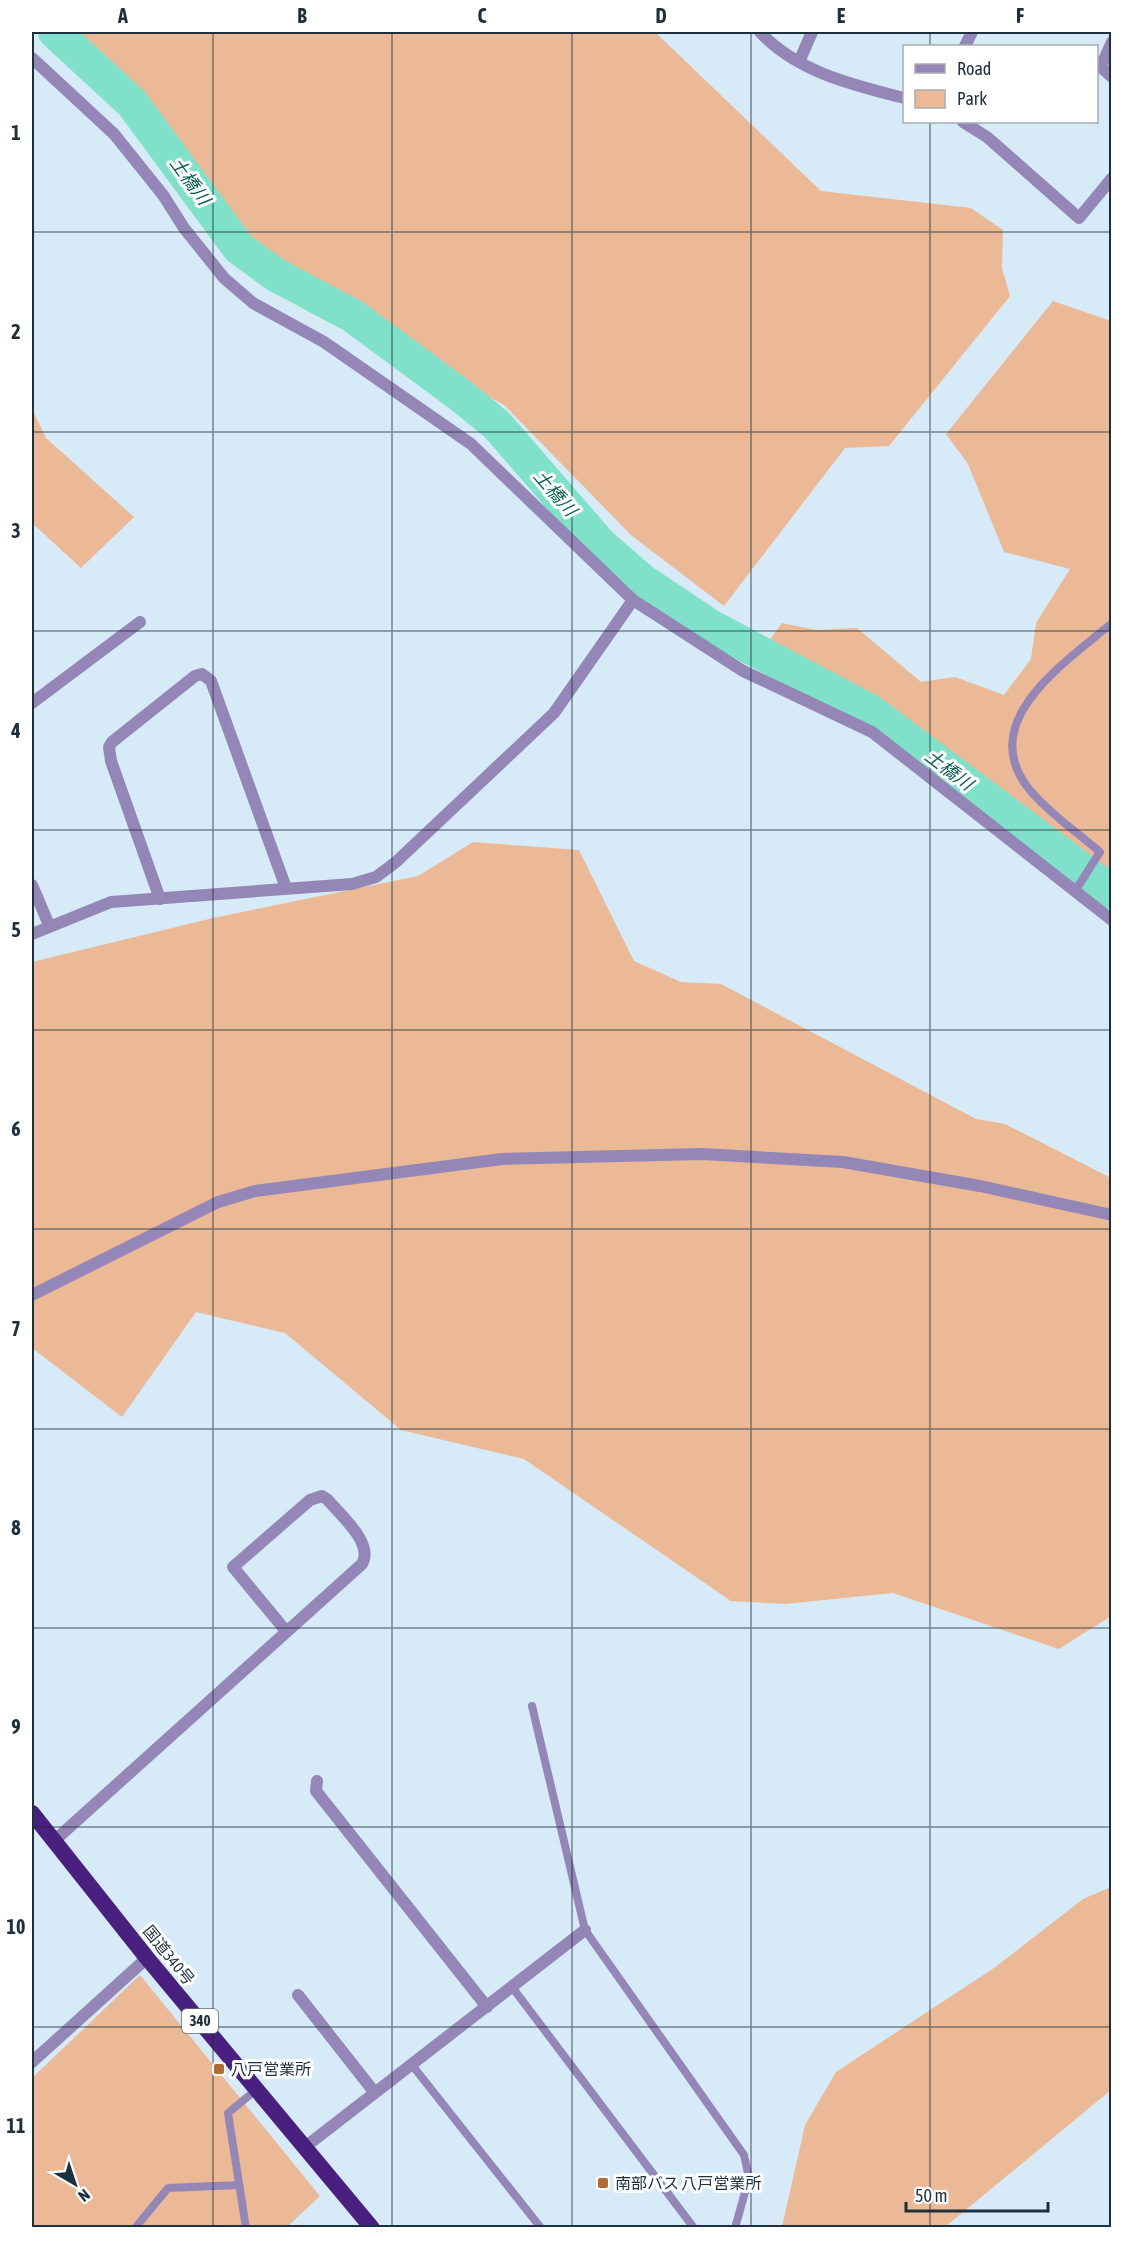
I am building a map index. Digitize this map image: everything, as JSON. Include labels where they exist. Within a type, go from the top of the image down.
[{"type":"highway","name":"国道340号","points":[[32,1813],[147,1958],[372,2228]]},
{"type":"street","points":[[760,32],[770,42],[799,62],[850,86],[903,98]]},
{"type":"street","points":[[799,62],[812,32]]},
{"type":"street","points":[[1112,42],[1101,67],[1112,77]]},
{"type":"street","points":[[32,58],[114,134],[163,195],[184,228],[224,278],[253,303],[324,342],[471,444],[633,600],[743,670],[872,732],[1112,920]]},
{"type":"street","points":[[965,123],[987,137],[1079,218],[1112,178]]},
{"type":"street","points":[[32,934],[111,902],[352,884],[376,877],[396,862],[554,713],[633,600]]},
{"type":"street","points":[[32,703],[141,622]]},
{"type":"street","points":[[160,899],[111,761],[109,747],[112,742],[186,683],[202,674],[211,681],[286,888]]},
{"type":"street","points":[[32,885],[50,925]]},
{"type":"street","points":[[32,1295],[218,1202],[255,1191],[502,1159],[702,1154],[843,1162],[980,1186],[1112,1215]]},
{"type":"street","points":[[54,1841],[286,1631],[366,1557],[365,1546],[328,1500],[322,1496],[310,1500],[233,1567],[286,1631]]},
{"type":"street","points":[[317,1781],[316,1791],[487,2007]]},
{"type":"street","points":[[305,2148],[585,1930]]},
{"type":"street","points":[[32,2062],[147,1958]]},
{"type":"street","points":[[298,1995],[375,2093]]},
{"type":"lane","points":[[1075,891],[1100,852],[1035,797],[1022,776],[1012,751],[1014,729],[1022,708],[1039,686],[1112,623]]},
{"type":"lane","points":[[532,1706],[585,1930],[744,2154],[749,2178],[735,2228]]},
{"type":"lane","points":[[512,1987],[694,2228]]},
{"type":"lane","points":[[412,2065],[541,2228]]},
{"type":"lane","points":[[246,2228],[228,2113],[257,2089]]},
{"type":"lane","points":[[135,2228],[168,2188],[239,2185]]},
{"type":"green space","points":[[81,32],[655,32],[821,191],[971,208],[1003,230],[1002,268],[1010,296],[889,446],[845,448],[724,606],[632,536],[504,405],[298,294],[208,219]]},
{"type":"green space","points":[[1053,301],[1111,321],[1111,882],[762,650],[782,623],[816,630],[857,628],[921,682],[955,677],[1004,695],[1031,659],[1036,623],[1070,569],[1004,552],[968,464],[946,434]]},
{"type":"green space","points":[[32,409],[46,438],[134,517],[81,568],[32,523]]},
{"type":"green space","points":[[473,842],[579,850],[634,961],[681,982],[721,984],[976,1119],[1005,1124],[1111,1178],[1111,1616],[1059,1649],[893,1593],[785,1604],[731,1601],[524,1459],[401,1430],[285,1333],[196,1312],[122,1417],[32,1348],[32,962],[213,918],[418,876]]},
{"type":"green space","points":[[1111,1887],[1111,2090],[945,2227],[782,2227],[805,2125],[836,2072],[994,1968],[1083,1899]]},
{"type":"green space","points":[[140,1975],[320,2196],[287,2227],[32,2228],[32,2078]]},
{"type":"waterway","name":"土橋川","points":[[55,32],[132,103],[239,248],[276,275],[353,316],[497,425],[600,544],[644,582],[710,626],[870,711],[1112,892]]},
{"type":"place","name":"八戸営業所","points":[[219,2069]]},
{"type":"place","name":"南部バス 八戸営業所","points":[[603,2183]]}]
